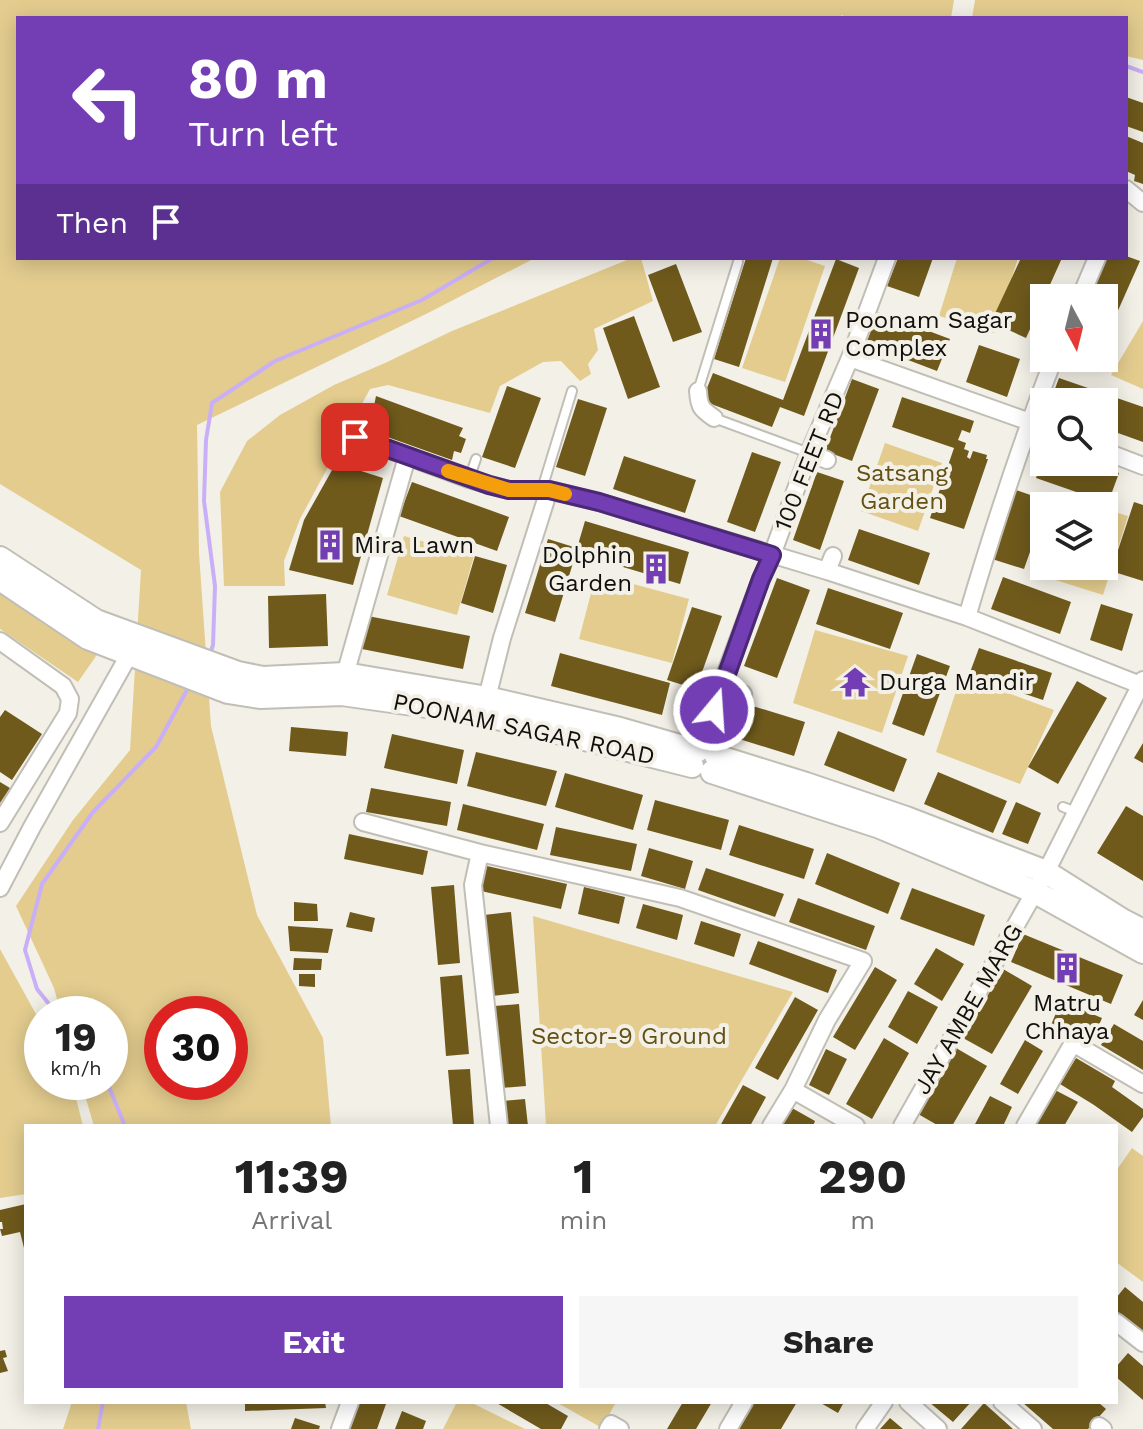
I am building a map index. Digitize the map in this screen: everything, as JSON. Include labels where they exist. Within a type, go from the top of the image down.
[{"type":"main road","name":"POONAM SAGAR ROAD","points":[[0,558],[143,652]]},
{"type":"main road","name":"POONAM SAGAR ROAD","points":[[0,579],[88,638],[143,652],[233,683],[263,678],[487,698],[620,729],[880,827],[1040,882],[1143,952]]},
{"type":"main road","name":"POONAM SAGAR ROAD","points":[[343,684],[529,725],[808,776],[908,812],[1040,882],[1143,931]]},
{"type":"street","name":"100 FEET RD","points":[[704,759],[714,710],[754,578],[772,555],[886,260]]},
{"type":"street","points":[[1086,284],[1096,260]]},
{"type":"street","points":[[850,358],[1002,417],[1030,423]]},
{"type":"street","points":[[897,396],[903,378]]},
{"type":"street","points":[[698,391],[702,409],[714,418]]},
{"type":"street","points":[[355,437],[469,479],[509,490],[545,490],[601,497],[772,555],[830,563],[971,625],[1142,683]]},
{"type":"street","points":[[971,625],[983,547],[1030,440]]},
{"type":"street","points":[[809,453],[827,460]]},
{"type":"street","points":[[1118,456],[1143,466]]},
{"type":"street","points":[[343,684],[407,457]]},
{"type":"street","points":[[487,698],[509,638],[545,490]]},
{"type":"street","points":[[0,641],[63,686],[70,699],[68,713],[3,818],[32,827]]},
{"type":"street","points":[[0,888],[32,827],[143,652]]},
{"type":"street","name":"JAY AMBE MARG","points":[[903,1124],[1040,882],[1070,810],[1142,683]]},
{"type":"street","points":[[721,686],[743,694]]},
{"type":"street","points":[[363,822],[480,853],[680,898],[863,961],[827,1020],[793,1090],[772,1124]]},
{"type":"street","points":[[480,853],[473,885],[499,1124]]},
{"type":"street","points":[[1026,1124],[1073,1043],[1143,1084]]},
{"type":"street","points":[[793,1090],[852,1124]]},
{"type":"street","points":[[1118,1324],[1143,1343]]},
{"type":"street","points":[[340,1429],[349,1404]]},
{"type":"street","points":[[728,1429],[743,1404]]},
{"type":"street","points":[[865,1429],[883,1404]]},
{"type":"street","points":[[910,1404],[938,1429]]},
{"type":"street","points":[[1004,1404],[1033,1429]]},
{"type":"street","points":[[608,1429],[611,1424],[620,1429]]},
{"type":"lane","points":[[698,391],[738,262]]},
{"type":"lane","points":[[545,490],[572,391]]},
{"type":"lane","points":[[714,418],[809,453]]},
{"type":"lane","points":[[469,479],[476,459]]},
{"type":"green space","points":[[0,0],[954,0],[951,16],[16,16],[16,260],[531,260],[197,425],[199,553],[211,726],[257,915],[323,1038],[331,1124],[93,1124],[86,1100],[128,1100],[128,996],[56,996],[16,906],[73,820],[130,750],[141,570],[0,484]]},
{"type":"green space","points":[[975,0],[1143,0],[1143,60],[1128,56],[1128,16],[972,16]]},
{"type":"green space","points":[[627,260],[642,260],[653,301],[594,329],[598,350],[588,364],[591,374],[580,381],[561,361],[543,362],[500,386],[490,413],[388,385],[370,389],[300,519],[284,561],[285,586],[224,586],[220,492],[247,441],[280,415],[334,385],[452,331]]},
{"type":"green space","points":[[779,260],[807,260],[825,266],[785,382],[742,368]]},
{"type":"green space","points":[[956,260],[1017,260],[994,333],[939,316]]},
{"type":"green space","points":[[1143,321],[1143,389],[1111,375],[1118,372],[1118,363]]},
{"type":"green space","name":"Satsang Garden","points":[[885,443],[942,463],[918,531],[861,511]]},
{"type":"green space","points":[[1118,513],[1128,516],[1118,548]]},
{"type":"green space","points":[[404,536],[474,556],[457,615],[387,595]]},
{"type":"green space","points":[[596,574],[689,599],[672,663],[579,639]]},
{"type":"green space","points":[[0,580],[101,649],[78,682],[0,629]]},
{"type":"green space","points":[[1056,580],[1108,580],[1103,595]]},
{"type":"green space","points":[[815,630],[908,656],[882,733],[793,703]]},
{"type":"green space","points":[[961,676],[1054,710],[1020,784],[936,752]]},
{"type":"green space","name":"Sector-9 Ground","points":[[533,916],[793,992],[716,1124],[546,1124]]},
{"type":"green space","points":[[0,949],[26,996],[24,1100],[76,1100],[82,1124],[24,1124],[24,1194],[0,1198]]},
{"type":"green space","points":[[1132,1148],[1143,1156],[1143,1282],[1118,1263],[1118,1168]]},
{"type":"green space","points":[[71,1404],[186,1404],[191,1429],[63,1429]]},
{"type":"green space","points":[[456,1404],[474,1404],[525,1429],[443,1429]]},
{"type":"green space","points":[[560,1404],[615,1404],[602,1428]]},
{"type":"building","points":[[1128,98],[1143,103],[1143,132],[1128,127]]},
{"type":"building","points":[[1128,137],[1143,143],[1143,184],[1134,181],[1135,175],[1128,172]]},
{"type":"building","points":[[1128,257],[1140,261],[1118,310],[1118,284],[1094,284],[1104,260],[1128,260]]},
{"type":"building","points":[[745,260],[772,260],[739,367],[714,359]]},
{"type":"building","name":"Poonam Sagar Complex","points":[[836,260],[859,268],[804,416],[780,407],[772,427],[706,402],[703,398],[713,373],[783,400]]},
{"type":"building","points":[[897,260],[932,260],[919,297],[887,286]]},
{"type":"building","points":[[1020,260],[1061,260],[1050,284],[1030,284],[1030,329],[1026,338],[991,322]]},
{"type":"building","points":[[676,264],[702,332],[673,342],[648,275]]},
{"type":"building","points":[[878,312],[950,339],[937,371],[866,344]]},
{"type":"building","points":[[634,316],[660,387],[628,399],[603,328]]},
{"type":"building","points":[[979,345],[1020,359],[1007,397],[966,382]]},
{"type":"building","points":[[1059,378],[1088,388],[1055,388]]},
{"type":"building","points":[[852,379],[879,389],[852,461],[825,451]]},
{"type":"building","points":[[507,386],[541,398],[515,468],[482,457]]},
{"type":"building","points":[[376,396],[463,428],[459,436],[466,439],[461,453],[454,451],[452,460],[365,429],[368,420],[360,417],[366,403],[374,406]]},
{"type":"building","points":[[902,397],[974,421],[970,433],[962,430],[958,440],[966,443],[964,449],[969,451],[967,457],[970,459],[973,451],[987,455],[988,459],[964,529],[930,518],[954,448],[892,427]]},
{"type":"building","points":[[1118,398],[1143,407],[1143,442],[1118,433]]},
{"type":"building","points":[[578,399],[607,408],[585,476],[556,467]]},
{"type":"building","points":[[752,452],[781,462],[755,532],[727,522]]},
{"type":"building","points":[[624,456],[696,480],[685,513],[613,489]]},
{"type":"building","name":"Mira Lawn","points":[[336,463],[383,478],[353,585],[289,570],[304,520]]},
{"type":"building","points":[[817,472],[844,481],[820,550],[793,540]]},
{"type":"building","points":[[1118,476],[1112,492],[1076,492],[1036,478]]},
{"type":"building","points":[[412,482],[509,517],[497,551],[399,516]]},
{"type":"building","points":[[1016,490],[1030,495],[1030,552],[1024,569],[992,559]]},
{"type":"building","points":[[1134,502],[1143,505],[1143,581],[1118,573],[1118,550]]},
{"type":"building","name":"Dolphin Garden","points":[[585,521],[689,552],[680,584],[576,553],[555,622],[525,613],[548,539],[577,548]]},
{"type":"building","points":[[859,529],[930,553],[919,585],[848,560]]},
{"type":"building","points":[[475,556],[507,565],[493,613],[461,603]]},
{"type":"building","points":[[1003,577],[1071,602],[1060,634],[991,609]]},
{"type":"building","points":[[777,578],[810,590],[777,678],[744,666]]},
{"type":"building","points":[[828,588],[903,613],[890,649],[816,624]]},
{"type":"building","points":[[326,594],[328,646],[269,648],[268,596]]},
{"type":"building","points":[[1101,604],[1133,614],[1122,651],[1090,640]]},
{"type":"building","points":[[692,607],[722,616],[696,689],[667,680]]},
{"type":"building","points":[[368,616],[470,636],[463,669],[362,649]]},
{"type":"building","points":[[979,648],[1052,673],[1043,700],[969,675]]},
{"type":"building","points":[[560,653],[670,683],[662,715],[551,686]]},
{"type":"building","points":[[917,654],[950,666],[924,736],[892,724]]},
{"type":"building","name":"Durga Mandir","points":[[855,675],[862,682],[855,689],[848,682]]},
{"type":"building","points":[[1077,681],[1107,698],[1058,784],[1028,767]]},
{"type":"building","points":[[681,686],[706,693],[701,710],[677,704]]},
{"type":"building","points":[[730,699],[805,722],[794,756],[720,733]]},
{"type":"building","points":[[5,710],[42,734],[12,780],[0,772],[0,717]]},
{"type":"building","points":[[291,727],[348,732],[346,756],[289,751]]},
{"type":"building","points":[[838,731],[907,759],[894,792],[824,765]]},
{"type":"building","points":[[392,734],[464,750],[457,784],[384,768]]},
{"type":"building","points":[[1143,743],[1143,763],[1134,758]]},
{"type":"building","points":[[476,752],[557,771],[546,806],[467,786]]},
{"type":"building","points":[[938,772],[1007,801],[993,833],[924,804]]},
{"type":"building","points":[[565,773],[643,795],[633,830],[555,807]]},
{"type":"building","points":[[0,782],[10,788],[0,803]]},
{"type":"building","points":[[371,788],[451,802],[447,826],[366,812]]},
{"type":"building","points":[[655,800],[729,820],[721,850],[647,830]]},
{"type":"building","points":[[1016,802],[1041,813],[1028,844],[1002,834]]},
{"type":"building","points":[[463,804],[544,824],[537,850],[457,830]]},
{"type":"building","points":[[1126,806],[1143,816],[1143,881],[1097,853]]},
{"type":"building","points":[[739,825],[814,849],[804,879],[729,855]]},
{"type":"building","points":[[556,827],[637,844],[631,871],[550,855]]},
{"type":"building","points":[[349,834],[428,851],[423,875],[344,859]]},
{"type":"building","points":[[649,848],[693,861],[685,889],[641,876]]},
{"type":"building","points":[[827,853],[900,883],[888,914],[815,884]]},
{"type":"building","points":[[487,866],[567,884],[561,909],[481,891]]},
{"type":"building","points":[[706,868],[784,894],[775,917],[698,890]]},
{"type":"building","points":[[454,885],[460,963],[438,965],[431,887]]},
{"type":"building","points":[[584,887],[625,897],[619,924],[578,914]]},
{"type":"building","points":[[912,888],[985,915],[974,946],[900,919]]},
{"type":"building","points":[[798,898],[875,926],[866,950],[789,922]]},
{"type":"building","points":[[294,902],[317,904],[318,921],[294,921]]},
{"type":"building","points":[[643,904],[683,915],[677,940],[636,928]]},
{"type":"building","points":[[350,912],[375,918],[372,932],[346,927]]},
{"type":"building","points":[[511,912],[519,993],[492,996],[484,915]]},
{"type":"building","points":[[701,921],[741,934],[734,957],[694,944]]},
{"type":"building","points":[[288,926],[333,929],[328,953],[290,951]]},
{"type":"building","name":"Matru Chhaya","points":[[1023,934],[1123,975],[1111,1004],[1011,962]]},
{"type":"building","points":[[758,941],[837,970],[828,993],[749,964]]},
{"type":"building","points":[[936,948],[964,964],[942,1001],[914,984]]},
{"type":"building","points":[[294,958],[322,959],[321,970],[293,970]]},
{"type":"building","points":[[875,967],[897,980],[855,1050],[833,1037]]},
{"type":"building","points":[[1003,969],[1032,986],[992,1054],[963,1038]]},
{"type":"building","points":[[299,974],[315,974],[315,987],[299,986]]},
{"type":"building","points":[[462,975],[469,1054],[446,1056],[440,977]]},
{"type":"building","points":[[908,991],[938,1007],[917,1044],[888,1027]]},
{"type":"building","points":[[795,997],[818,1010],[778,1080],[755,1068]]},
{"type":"building","points":[[1143,1000],[1143,1020],[1134,1015]]},
{"type":"building","points":[[1061,1001],[1102,1018],[1092,1042],[1051,1025]]},
{"type":"building","points":[[519,1004],[526,1086],[501,1088],[494,1006]]},
{"type":"building","points":[[1114,1024],[1143,1041],[1143,1070],[1101,1045]]},
{"type":"building","points":[[884,1038],[909,1053],[872,1119],[846,1104]]},
{"type":"building","points":[[1025,1040],[1043,1051],[1018,1094],[1000,1084]]},
{"type":"building","points":[[956,1048],[987,1066],[953,1124],[936,1124],[918,1114]]},
{"type":"building","points":[[826,1049],[847,1059],[829,1095],[809,1085]]},
{"type":"building","points":[[1076,1058],[1115,1081],[1112,1087],[1143,1109],[1143,1117],[1132,1132],[1060,1084]]},
{"type":"building","points":[[470,1069],[474,1124],[453,1124],[448,1070]]},
{"type":"building","points":[[743,1085],[766,1097],[751,1124],[721,1124]]},
{"type":"building","points":[[1055,1090],[1078,1102],[1065,1124],[1036,1124]]},
{"type":"building","points":[[990,1096],[1012,1107],[1004,1124],[975,1124]]},
{"type":"building","points":[[525,1099],[528,1124],[506,1124],[503,1101]]},
{"type":"building","points":[[792,1108],[815,1121],[814,1124],[782,1124]]},
{"type":"building","points":[[24,1204],[24,1248],[20,1232],[2,1236],[0,1210]]},
{"type":"building","points":[[1125,1287],[1143,1302],[1143,1334],[1118,1314],[1118,1296]]},
{"type":"building","points":[[5,1350],[7,1357],[3,1358],[8,1371],[0,1373],[0,1351]]},
{"type":"building","points":[[1128,1353],[1143,1366],[1143,1400],[1118,1379],[1118,1365]]},
{"type":"building","points":[[245,1404],[325,1404],[326,1408],[245,1411]]},
{"type":"building","points":[[357,1404],[386,1404],[377,1429],[348,1429]]},
{"type":"building","points":[[498,1404],[547,1404],[568,1416],[561,1429],[541,1429]]},
{"type":"building","points":[[682,1404],[711,1404],[696,1429],[667,1429]]},
{"type":"building","points":[[751,1404],[796,1404],[781,1429],[737,1429]]},
{"type":"building","points":[[822,1404],[843,1404],[838,1413]]},
{"type":"building","points":[[931,1404],[969,1404],[953,1422]]},
{"type":"building","points":[[985,1404],[1013,1429],[961,1429]]},
{"type":"building","points":[[1024,1404],[1100,1404],[1106,1409],[1088,1429],[1053,1429]]},
{"type":"building","points":[[402,1411],[426,1421],[423,1429],[395,1429]]},
{"type":"building","points":[[295,1418],[320,1426],[319,1429],[291,1429]]},
{"type":"building","points":[[890,1418],[903,1429],[880,1429]]},
{"type":"waterway","points":[[1128,67],[1143,72]]},
{"type":"waterway","points":[[210,654],[215,586],[204,501],[206,440],[212,403],[275,361],[422,300],[490,260]]},
{"type":"waterway","points":[[43,996],[37,989],[25,950],[42,884],[93,812],[156,747],[187,690]]},
{"type":"waterway","points":[[114,1100],[124,1124]]},
{"type":"waterway","points":[[98,1429],[103,1404]]},
{"type":"slow traffic","points":[[448,471],[509,490],[549,490],[565,494]]},
{"type":"place","name":"Poonam Sagar Complex","points":[[821,334]]},
{"type":"place","name":"Mira Lawn","points":[[330,545]]},
{"type":"place","name":"Dolphin Garden","points":[[656,569]]},
{"type":"place","name":"Durga Mandir","points":[[855,682]]},
{"type":"place","name":"Matru Chhaya","points":[[1067,968]]},
{"type":"route","points":[[355,437],[489,485],[509,490],[549,490],[599,502],[772,555],[714,710]]}]
